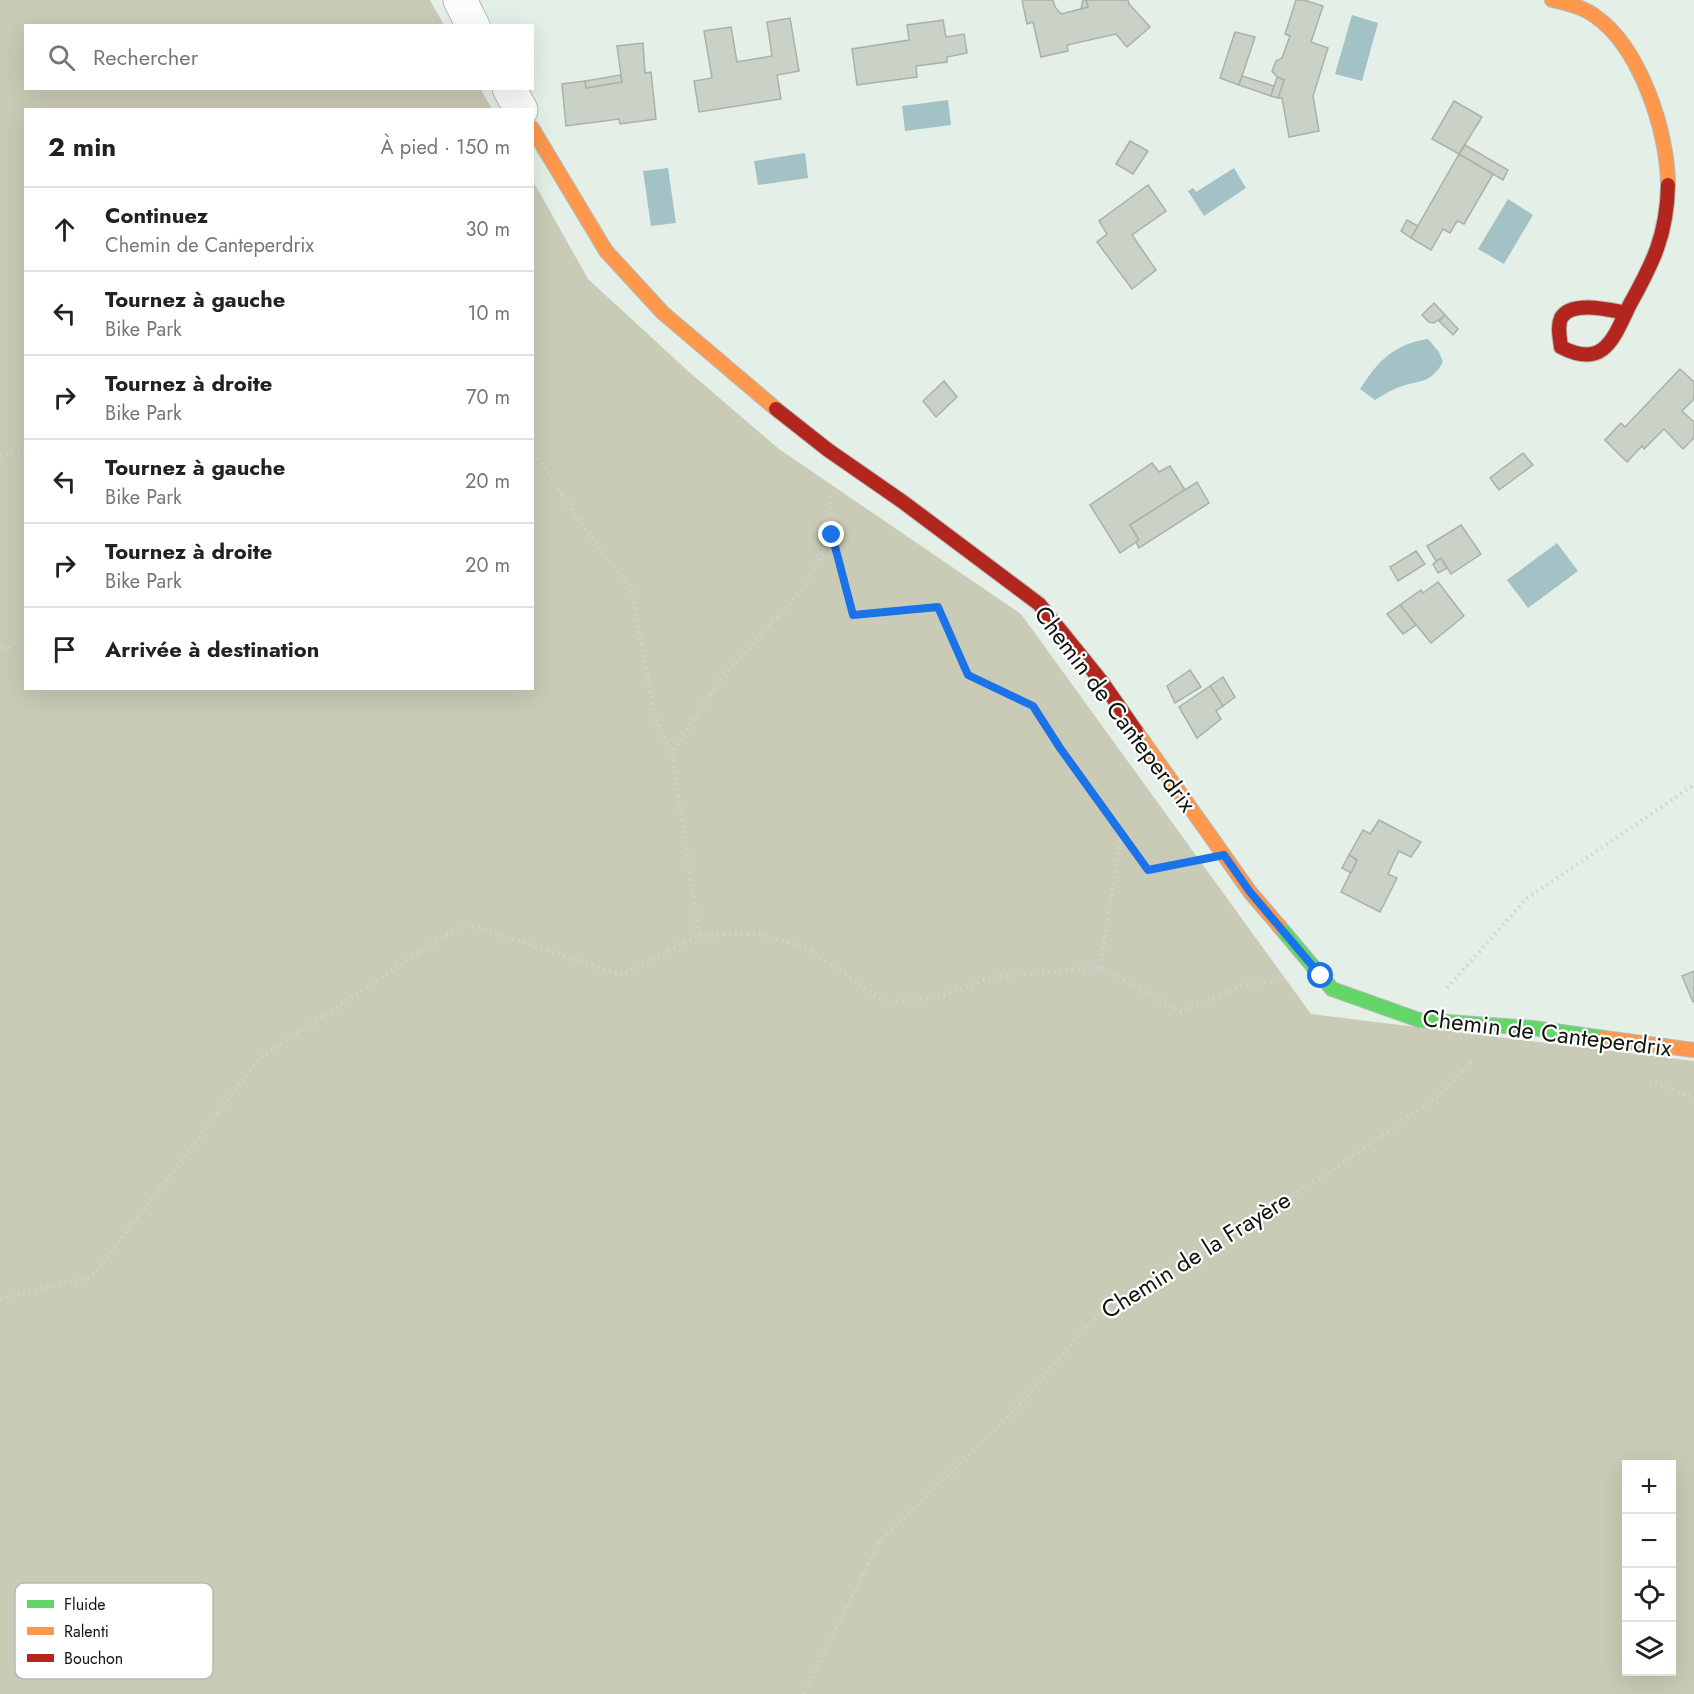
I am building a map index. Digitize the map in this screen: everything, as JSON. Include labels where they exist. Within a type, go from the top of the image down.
[{"type":"street","points":[[460,0],[472,24]]},
{"type":"street","points":[[1552,0],[1592,14],[1618,38],[1641,75],[1656,110],[1665,150],[1668,182],[1664,224],[1651,265],[1626,313],[1605,347],[1592,355],[1578,356],[1561,347],[1558,333],[1567,310],[1581,306],[1626,313]]},
{"type":"street","points":[[510,90],[520,108]]},
{"type":"street","name":"Chemin de Canteperdrix","points":[[534,131],[606,251],[663,313],[754,392],[828,450],[903,502],[1039,604],[1102,682],[1250,892],[1332,989],[1419,1020],[1533,1028],[1694,1050]]},
{"type":"path","points":[[0,455],[24,449]]},
{"type":"path","points":[[828,450],[832,535],[853,615],[938,607],[968,675],[1033,706],[1121,836],[1148,870],[1224,855]]},
{"type":"path","points":[[534,451],[579,521],[631,588],[655,717],[672,752],[699,935]]},
{"type":"path","points":[[672,752],[721,679],[805,586],[832,535]]},
{"type":"path","points":[[0,646],[7,650],[24,637]]},
{"type":"path","points":[[1419,1020],[1526,898],[1694,785]]},
{"type":"path","points":[[1100,967],[1121,836]]},
{"type":"path","points":[[0,1299],[92,1277],[260,1058],[464,923],[622,975],[699,935],[762,934],[808,950],[885,1002],[935,998],[992,977],[1100,967],[1180,1012],[1244,985],[1321,976]]},
{"type":"path","name":"Chemin de la Frayère","points":[[804,1694],[880,1541],[1014,1411],[1098,1314],[1331,1171],[1441,1094],[1504,1027]]},
{"type":"green space","points":[[0,0],[430,0],[443,24],[24,24],[24,90],[481,90],[491,108],[24,108],[24,690],[534,690],[534,183],[588,279],[688,371],[779,449],[1021,614],[1311,1014],[1694,1061],[1694,1694],[0,1694]]},
{"type":"water","points":[[1352,15],[1378,23],[1362,81],[1335,74]]},
{"type":"water","points":[[948,100],[951,125],[905,131],[902,106]]},
{"type":"water","points":[[805,153],[808,178],[758,185],[754,161]]},
{"type":"water","points":[[668,168],[676,223],[651,226],[643,171]]},
{"type":"water","points":[[1234,168],[1246,188],[1204,216],[1188,191],[1193,188],[1196,192]]},
{"type":"water","points":[[1508,199],[1533,215],[1504,264],[1478,249]]},
{"type":"water","points":[[1428,339],[1439,352],[1443,362],[1433,375],[1423,381],[1394,389],[1375,400],[1360,389],[1373,370],[1388,355],[1416,341]]},
{"type":"water","points":[[1557,543],[1578,571],[1528,608],[1507,580]]},
{"type":"building","points":[[1022,0],[1053,0],[1061,14],[1088,7],[1086,0],[1128,0],[1150,27],[1127,47],[1116,34],[1067,45],[1068,51],[1041,57],[1033,22],[1027,24]]},
{"type":"building","points":[[1083,0],[1086,0],[1088,7],[1081,9]]},
{"type":"building","points":[[1296,0],[1323,6],[1311,42],[1328,48],[1313,96],[1319,131],[1289,137],[1282,98],[1278,98],[1284,80],[1272,71],[1276,61],[1282,58],[1290,36],[1285,34]]},
{"type":"building","points":[[790,18],[799,71],[777,75],[781,99],[699,112],[694,81],[712,78],[704,31],[731,27],[737,62],[772,56],[767,22]]},
{"type":"building","points":[[943,20],[946,37],[964,34],[967,53],[947,57],[947,62],[916,66],[917,77],[857,85],[852,49],[909,40],[907,25]]},
{"type":"building","points":[[1235,32],[1255,37],[1239,85],[1220,78]]},
{"type":"building","points":[[643,43],[645,73],[651,72],[656,119],[620,124],[619,119],[566,126],[562,84],[585,81],[586,88],[622,82],[617,46]]},
{"type":"building","points":[[620,75],[622,82],[586,88],[585,81]]},
{"type":"building","points":[[1242,76],[1274,86],[1271,96],[1239,85]]},
{"type":"building","points":[[1277,77],[1284,80],[1278,98],[1271,96]]},
{"type":"building","points":[[1454,101],[1482,117],[1459,154],[1432,139]]},
{"type":"building","points":[[1130,141],[1148,151],[1133,174],[1116,164]]},
{"type":"building","points":[[1465,145],[1508,170],[1503,180],[1459,154]]},
{"type":"building","points":[[1459,154],[1493,174],[1464,224],[1457,221],[1450,233],[1443,229],[1431,250],[1411,238]]},
{"type":"building","points":[[1148,185],[1166,211],[1132,235],[1156,270],[1132,289],[1097,242],[1107,234],[1099,221]]},
{"type":"building","points":[[1407,220],[1418,226],[1411,238],[1401,231]]},
{"type":"building","points":[[1434,303],[1445,315],[1434,323],[1429,322],[1422,315]]},
{"type":"building","points":[[1445,315],[1458,329],[1453,335],[1439,321]]},
{"type":"building","points":[[1680,369],[1694,382],[1694,399],[1682,411],[1694,422],[1694,438],[1683,449],[1664,429],[1644,449],[1642,446],[1627,462],[1605,440],[1621,423],[1625,427]]},
{"type":"building","points":[[944,381],[957,397],[936,417],[923,401]]},
{"type":"building","points":[[1523,453],[1533,465],[1499,490],[1490,478]]},
{"type":"building","points":[[1152,463],[1159,472],[1170,466],[1185,490],[1130,525],[1139,540],[1120,553],[1090,505]]},
{"type":"building","points":[[1197,482],[1209,503],[1139,548],[1136,542],[1139,540],[1130,525]]},
{"type":"building","points":[[1461,525],[1481,554],[1451,574],[1441,558],[1436,561],[1427,546]]},
{"type":"building","points":[[1416,551],[1425,564],[1398,581],[1390,567]]},
{"type":"building","points":[[1441,558],[1447,568],[1438,573],[1433,564]]},
{"type":"building","points":[[1438,582],[1464,616],[1431,643],[1400,605],[1421,590],[1423,593]]},
{"type":"building","points":[[1400,605],[1416,625],[1403,634],[1387,614]]},
{"type":"building","points":[[1190,670],[1201,687],[1175,703],[1167,686]]},
{"type":"building","points":[[1223,677],[1235,697],[1223,706],[1210,686]]},
{"type":"building","points":[[1210,686],[1223,706],[1216,711],[1221,719],[1197,738],[1179,707]]},
{"type":"building","points":[[1379,820],[1421,842],[1411,857],[1399,851],[1388,874],[1397,878],[1380,912],[1341,892],[1357,860],[1349,855],[1363,830],[1370,834]]},
{"type":"building","points":[[1349,855],[1357,860],[1351,873],[1342,868]]},
{"type":"building","points":[[1694,971],[1694,1001],[1693,1002],[1682,976]]},
{"type":"traffic: fast","points":[[1279,926],[1332,989],[1419,1020],[1533,1028],[1604,1038]]},
{"type":"traffic: slow","points":[[1552,0],[1575,6],[1595,16],[1611,30],[1625,48],[1638,69],[1657,116],[1667,164],[1668,185]]},
{"type":"traffic: slow","points":[[534,131],[606,251],[663,313],[776,409]]},
{"type":"traffic: slow","points":[[1136,731],[1250,892],[1279,926]]},
{"type":"traffic: slow","points":[[1604,1038],[1694,1050]]},
{"type":"traffic: jam","points":[[1626,313],[1619,312],[1610,310],[1591,308],[1573,309],[1566,312],[1559,325],[1561,347],[1587,355],[1597,353],[1612,340],[1618,330],[1652,262],[1662,234],[1668,185]]},
{"type":"traffic: jam","points":[[776,409],[828,450],[903,502],[1039,604],[1102,682],[1136,731]]},
{"type":"route","points":[[832,535],[853,615],[938,607],[968,675],[1033,706],[1121,836],[1148,870],[1224,855],[1250,892],[1321,976]]}]
